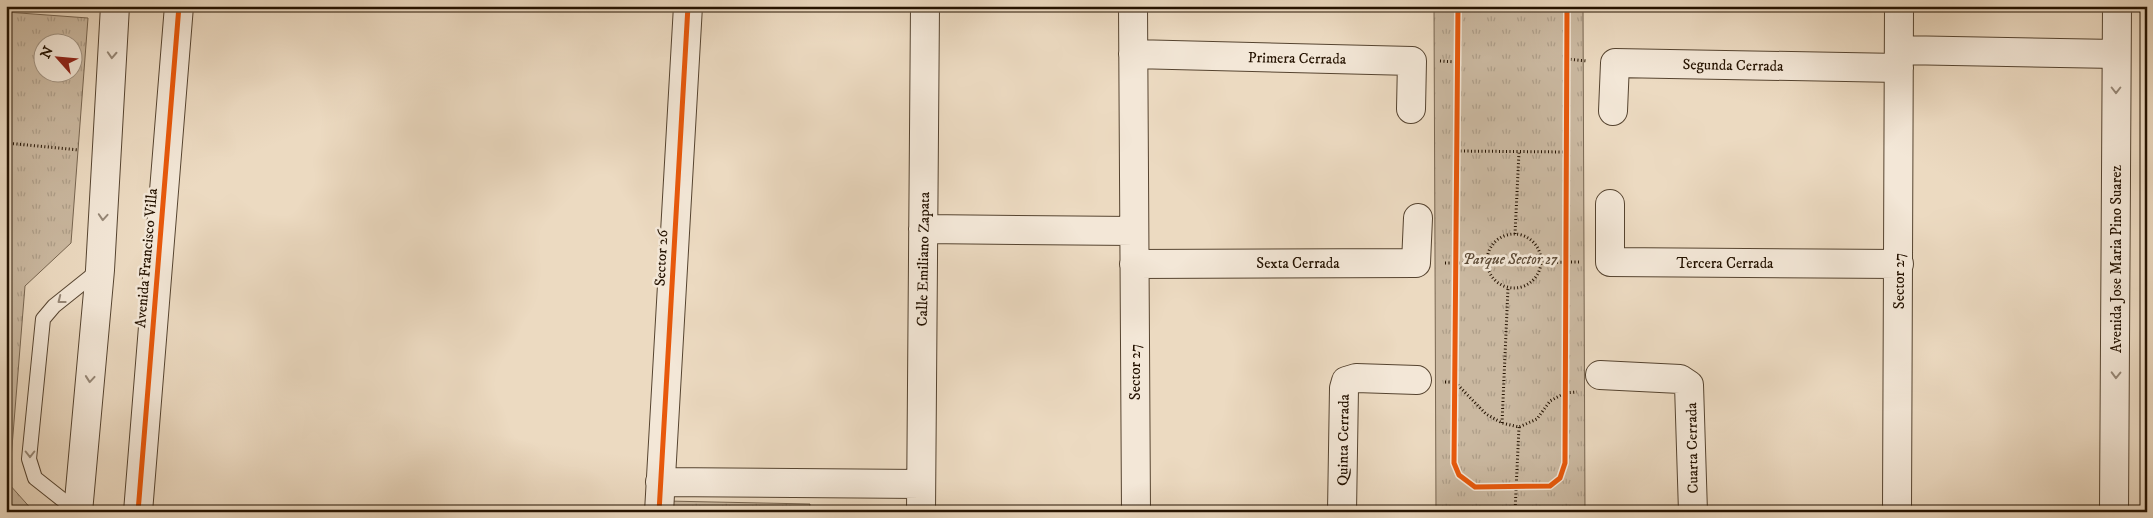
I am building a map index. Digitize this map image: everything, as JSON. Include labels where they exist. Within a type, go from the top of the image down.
[{"type":"street","points":[[78,512],[100,270],[115,6]]},
{"type":"street","name":"Avenida Francisco Villa","points":[[138,512],[179,6]]},
{"type":"street","name":"Sector 26","points":[[658,512],[688,6]]},
{"type":"street","name":"Calle Emiliano Zapata","points":[[921,512],[925,6]]},
{"type":"street","name":"Sector 27","points":[[1133,6],[1136,512]]},
{"type":"street","name":"Sector 27","points":[[1897,512],[1899,6]]},
{"type":"street","name":"Avenida Jose Maria Pino Suarez","points":[[2114,512],[2117,6]]},
{"type":"street","name":"Primera Cerrada","points":[[1133,54],[1412,61],[1411,109]]},
{"type":"street","points":[[1899,59],[2116,54]]},
{"type":"street","name":"Segunda Cerrada","points":[[1613,111],[1615,63],[1899,59]]},
{"type":"street","points":[[1610,204],[1610,262]]},
{"type":"street","points":[[1416,263],[1418,218]]},
{"type":"street","points":[[923,229],[1134,231]]},
{"type":"street","name":"Tercera Cerrada","points":[[1610,262],[1899,264]]},
{"type":"street","name":"Sexta Cerrada","points":[[1134,264],[1416,263]]},
{"type":"street","name":"Cuarta Cerrada","points":[[1600,375],[1680,379],[1689,385],[1693,512]]},
{"type":"street","name":"Quinta Cerrada","points":[[1342,512],[1344,388],[1346,381],[1356,378],[1417,380]]},
{"type":"street","points":[[660,482],[921,484]]},
{"type":"lane","points":[[78,512],[35,478],[29,459],[43,319],[54,306],[100,270]]},
{"type":"path","points":[[1566,68],[1567,50]]},
{"type":"path","points":[[1457,72],[1458,52]]},
{"type":"path","points":[[1457,141],[1457,160]]},
{"type":"path","points":[[6,143],[107,153]]},
{"type":"path","points":[[1566,143],[1566,161]]},
{"type":"path","points":[[1457,151],[1566,152]]},
{"type":"path","points":[[1515,234],[1519,152]]},
{"type":"path","points":[[1515,234],[1532,240],[1538,248],[1541,263],[1539,275],[1533,281],[1525,287],[1508,288],[1500,285],[1493,279],[1487,263],[1492,246],[1498,239],[1515,234]]},
{"type":"path","points":[[1566,253],[1566,272]]},
{"type":"path","points":[[1456,254],[1456,273]]},
{"type":"path","points":[[1416,263],[1610,262]]},
{"type":"path","points":[[1502,424],[1508,288]]},
{"type":"path","points":[[1455,372],[1455,391]]},
{"type":"path","points":[[1417,380],[1455,382],[1486,414],[1502,424],[1519,427],[1536,419],[1550,401],[1565,392],[1583,392],[1600,375]]},
{"type":"path","points":[[1565,383],[1565,401]]},
{"type":"path","points":[[1515,512],[1519,427]]},
{"type":"path","points":[[1508,487],[1525,486]]},
{"type":"green space","name":"Parque Sector 27","points":[[1434,6],[1583,6],[1585,512],[1436,512]]},
{"type":"green space","points":[[6,12],[88,18],[71,243],[25,286],[9,484],[34,512],[6,512]]},
{"type":"green space","points":[[666,501],[810,504],[809,512],[665,512]]},
{"type":"cycle path","points":[[138,512],[179,6]]},
{"type":"cycle path","points":[[659,512],[688,6]]},
{"type":"cycle path","points":[[1458,6],[1454,463],[1459,475],[1475,487],[1550,486],[1560,478],[1565,463],[1567,6]]}]
